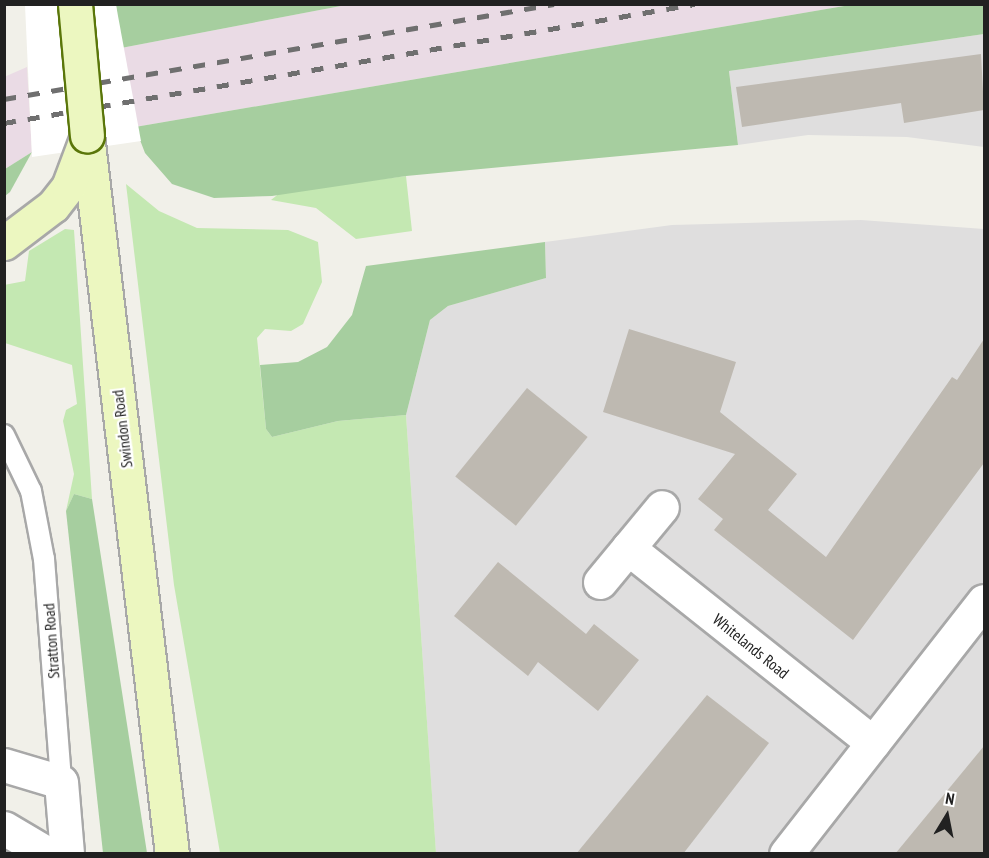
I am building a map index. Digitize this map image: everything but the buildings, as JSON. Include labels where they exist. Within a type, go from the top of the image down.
[{"type":"main road","name":"Swindon Road","points":[[75,4],[87,135],[172,854]]},
{"type":"main road","points":[[4,243],[53,206],[68,187],[87,135]]},
{"type":"street","points":[[600,582],[662,507]]},
{"type":"street","name":"Whitelands Road","points":[[628,548],[873,743]]},
{"type":"street","points":[[786,854],[984,601]]},
{"type":"street","points":[[4,765],[61,782]]},
{"type":"street","name":"Stratton Road","points":[[61,782],[67,854]]},
{"type":"street","points":[[4,828],[48,854]]},
{"type":"lane","name":"Stratton Road","points":[[4,435],[25,474],[41,540],[61,782]]},
{"type":"shaded area","points":[[346,5],[850,5],[135,127],[121,48]]},
{"type":"shaded area","points":[[984,34],[984,147],[907,137],[808,135],[738,145],[729,71]]},
{"type":"shaded area","points":[[27,67],[32,152],[5,169],[4,77]]},
{"type":"shaded area","points":[[861,220],[984,229],[984,853],[436,854],[406,415],[430,320],[448,306],[546,278],[545,242],[672,225]]},
{"type":"green space","points":[[116,5],[346,5],[121,48]]},
{"type":"green space","points":[[850,5],[984,5],[984,34],[729,71],[738,145],[406,176],[272,196],[214,198],[172,184],[145,153],[135,127]]},
{"type":"green space","points":[[32,152],[10,192],[5,196],[5,169]]},
{"type":"green space","points":[[406,176],[412,231],[356,239],[316,208],[271,200],[281,192]]},
{"type":"green space","points":[[126,184],[159,211],[197,228],[288,230],[318,242],[322,282],[303,324],[291,331],[265,329],[257,338],[266,429],[272,437],[338,421],[406,415],[436,853],[220,853],[174,585]]},
{"type":"green space","points":[[65,229],[74,230],[92,499],[74,494],[66,511],[74,474],[63,421],[66,410],[77,404],[72,365],[5,343],[4,285],[25,281],[29,251]]},
{"type":"green space","points":[[545,242],[546,278],[448,306],[430,320],[406,415],[338,421],[272,437],[266,429],[260,365],[298,362],[327,347],[352,315],[366,266]]},
{"type":"green space","points":[[74,494],[92,499],[147,853],[103,853],[66,511]]},
{"type":"pier","points":[[25,5],[116,5],[141,141],[32,157]]},
{"type":"railway","points":[[4,99],[554,4]]},
{"type":"railway","points":[[4,123],[695,4]]}]
